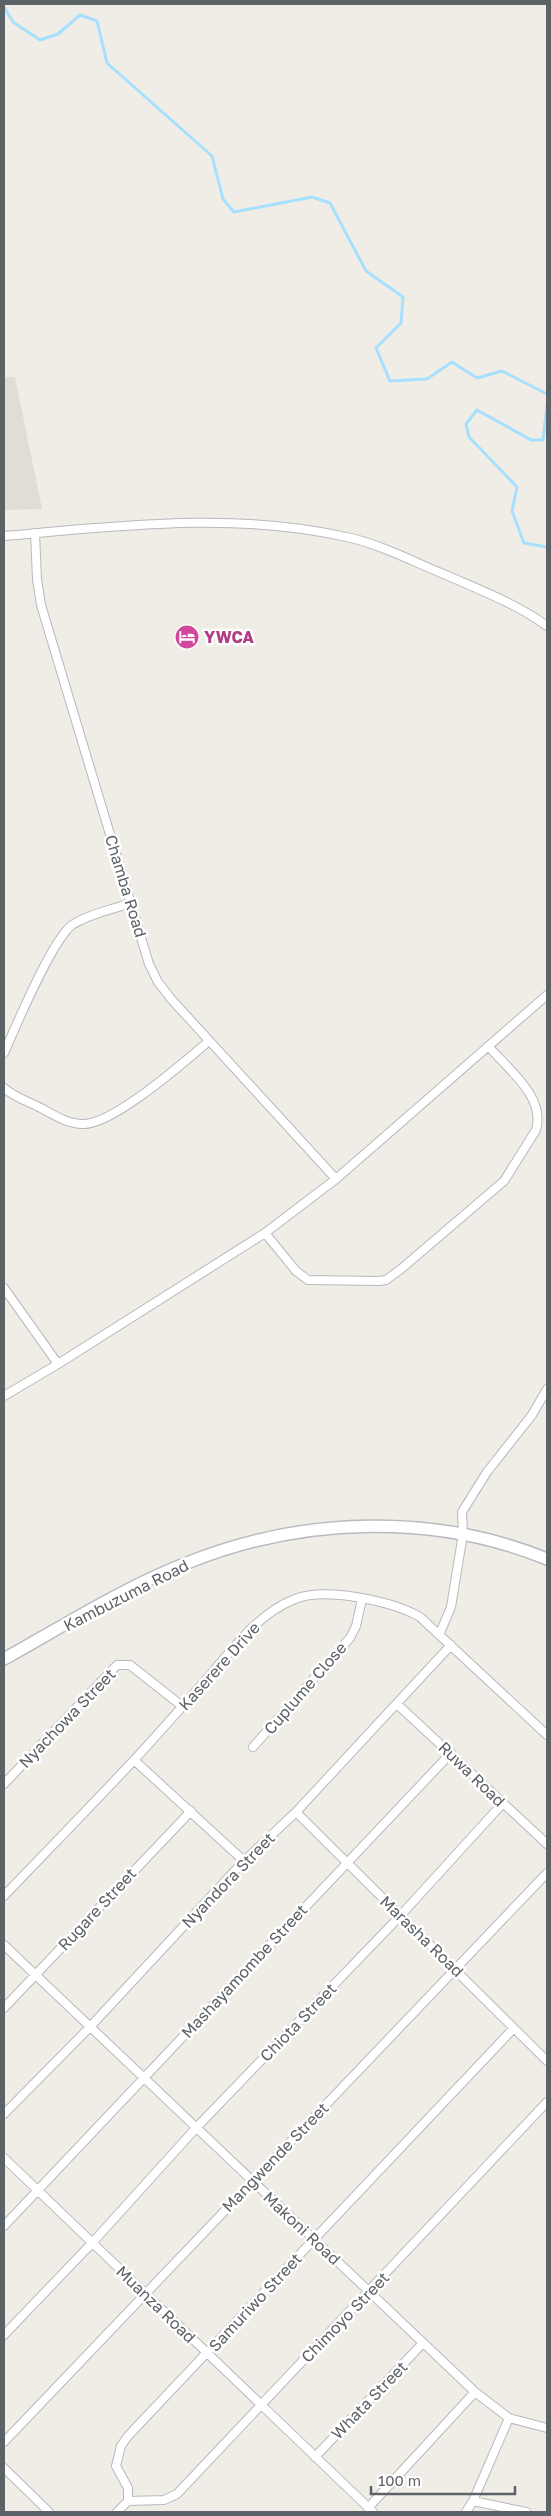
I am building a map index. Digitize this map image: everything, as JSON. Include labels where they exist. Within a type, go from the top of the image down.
[{"type":"main road","name":"Kambuzuma Road","points":[[4,1659],[143,1582],[191,1561],[248,1542],[306,1530],[358,1528],[425,1529],[463,1534],[514,1547],[547,1559]]},
{"type":"street","points":[[4,536],[201,523],[297,528],[318,531],[377,546],[496,598],[547,626]]},
{"type":"street","name":"Chamba Road","points":[[35,533],[37,579],[41,605],[149,964],[158,982],[209,1041],[336,1179]]},
{"type":"street","points":[[4,1053],[54,949],[66,930],[81,920],[130,903]]},
{"type":"street","points":[[4,1396],[265,1233],[336,1179],[547,995]]},
{"type":"street","points":[[4,1088],[63,1120],[82,1125],[92,1124],[110,1115],[142,1094],[209,1041]]},
{"type":"street","points":[[265,1233],[296,1271],[308,1280],[380,1281],[386,1280],[401,1269],[504,1181],[536,1130],[539,1121],[535,1103],[488,1046]]},
{"type":"street","points":[[4,1288],[58,1364]]},
{"type":"street","points":[[440,1633],[451,1608],[463,1534],[462,1512],[487,1472],[532,1415],[547,1389]]},
{"type":"street","name":"Kaserere Drive","points":[[4,1896],[134,1760],[251,1627],[280,1606],[308,1595],[362,1598],[408,1610],[420,1617],[440,1633],[547,1735]]},
{"type":"street","name":"Cuplume Close","points":[[253,1748],[350,1638],[356,1626],[362,1598]]},
{"type":"street","name":"Nyandora Street","points":[[4,2114],[89,2028],[244,1861],[296,1812],[451,1645]]},
{"type":"street","name":"Nyachowa Street","points":[[4,1784],[117,1665],[130,1665],[182,1706]]},
{"type":"street","name":"Ruwa Road","points":[[398,1704],[547,1844]]},
{"type":"street","name":"Mashayamombe Street","points":[[4,2226],[451,1753]]},
{"type":"street","points":[[134,1760],[191,1810],[244,1861]]},
{"type":"street","name":"Chiota Street","points":[[4,2335],[93,2242],[196,2128],[401,1915],[503,1803]]},
{"type":"street","name":"Rugare Street","points":[[4,2008],[191,1810]]},
{"type":"street","name":"Marasha Road","points":[[296,1812],[346,1863],[457,1969],[513,2029],[547,2061]]},
{"type":"street","name":"Mangwende Street","points":[[4,2442],[547,1873]]},
{"type":"street","name":"Makoni Road","points":[[4,1945],[89,2028],[475,2392],[509,2418],[547,2428]]},
{"type":"street","name":"Samuriwo Street","points":[[128,2501],[128,2488],[116,2466],[121,2446],[128,2436],[513,2029]]},
{"type":"street","name":"Chimoyo Street","points":[[128,2501],[164,2500],[177,2494],[370,2292],[547,2102]]},
{"type":"street","name":"Muanza Road","points":[[4,2158],[93,2242],[144,2295],[371,2510]]},
{"type":"street","name":"Whata Street","points":[[315,2456],[422,2344]]},
{"type":"street","points":[[371,2510],[475,2392]]},
{"type":"street","points":[[466,2512],[474,2501],[509,2418]]},
{"type":"street","points":[[4,2468],[49,2512]]},
{"type":"street","points":[[117,2512],[128,2501]]},
{"type":"street","points":[[474,2501],[526,2512]]},
{"type":"shaded area","points":[[4,377],[15,377],[42,509],[4,510]]},
{"type":"waterway","points":[[4,7],[13,22],[40,40],[58,34],[80,15],[97,21],[107,63],[212,156],[223,199],[234,212],[312,197],[330,203],[366,271],[403,297],[401,323],[376,348],[390,381],[427,379],[452,362],[477,378],[502,371],[547,394]]},
{"type":"waterway","points":[[547,405],[543,440],[531,440],[477,410],[466,424],[469,437],[517,487],[512,511],[524,543],[547,547]]},
{"type":"place","name":"YWCA","points":[[187,637]]}]
